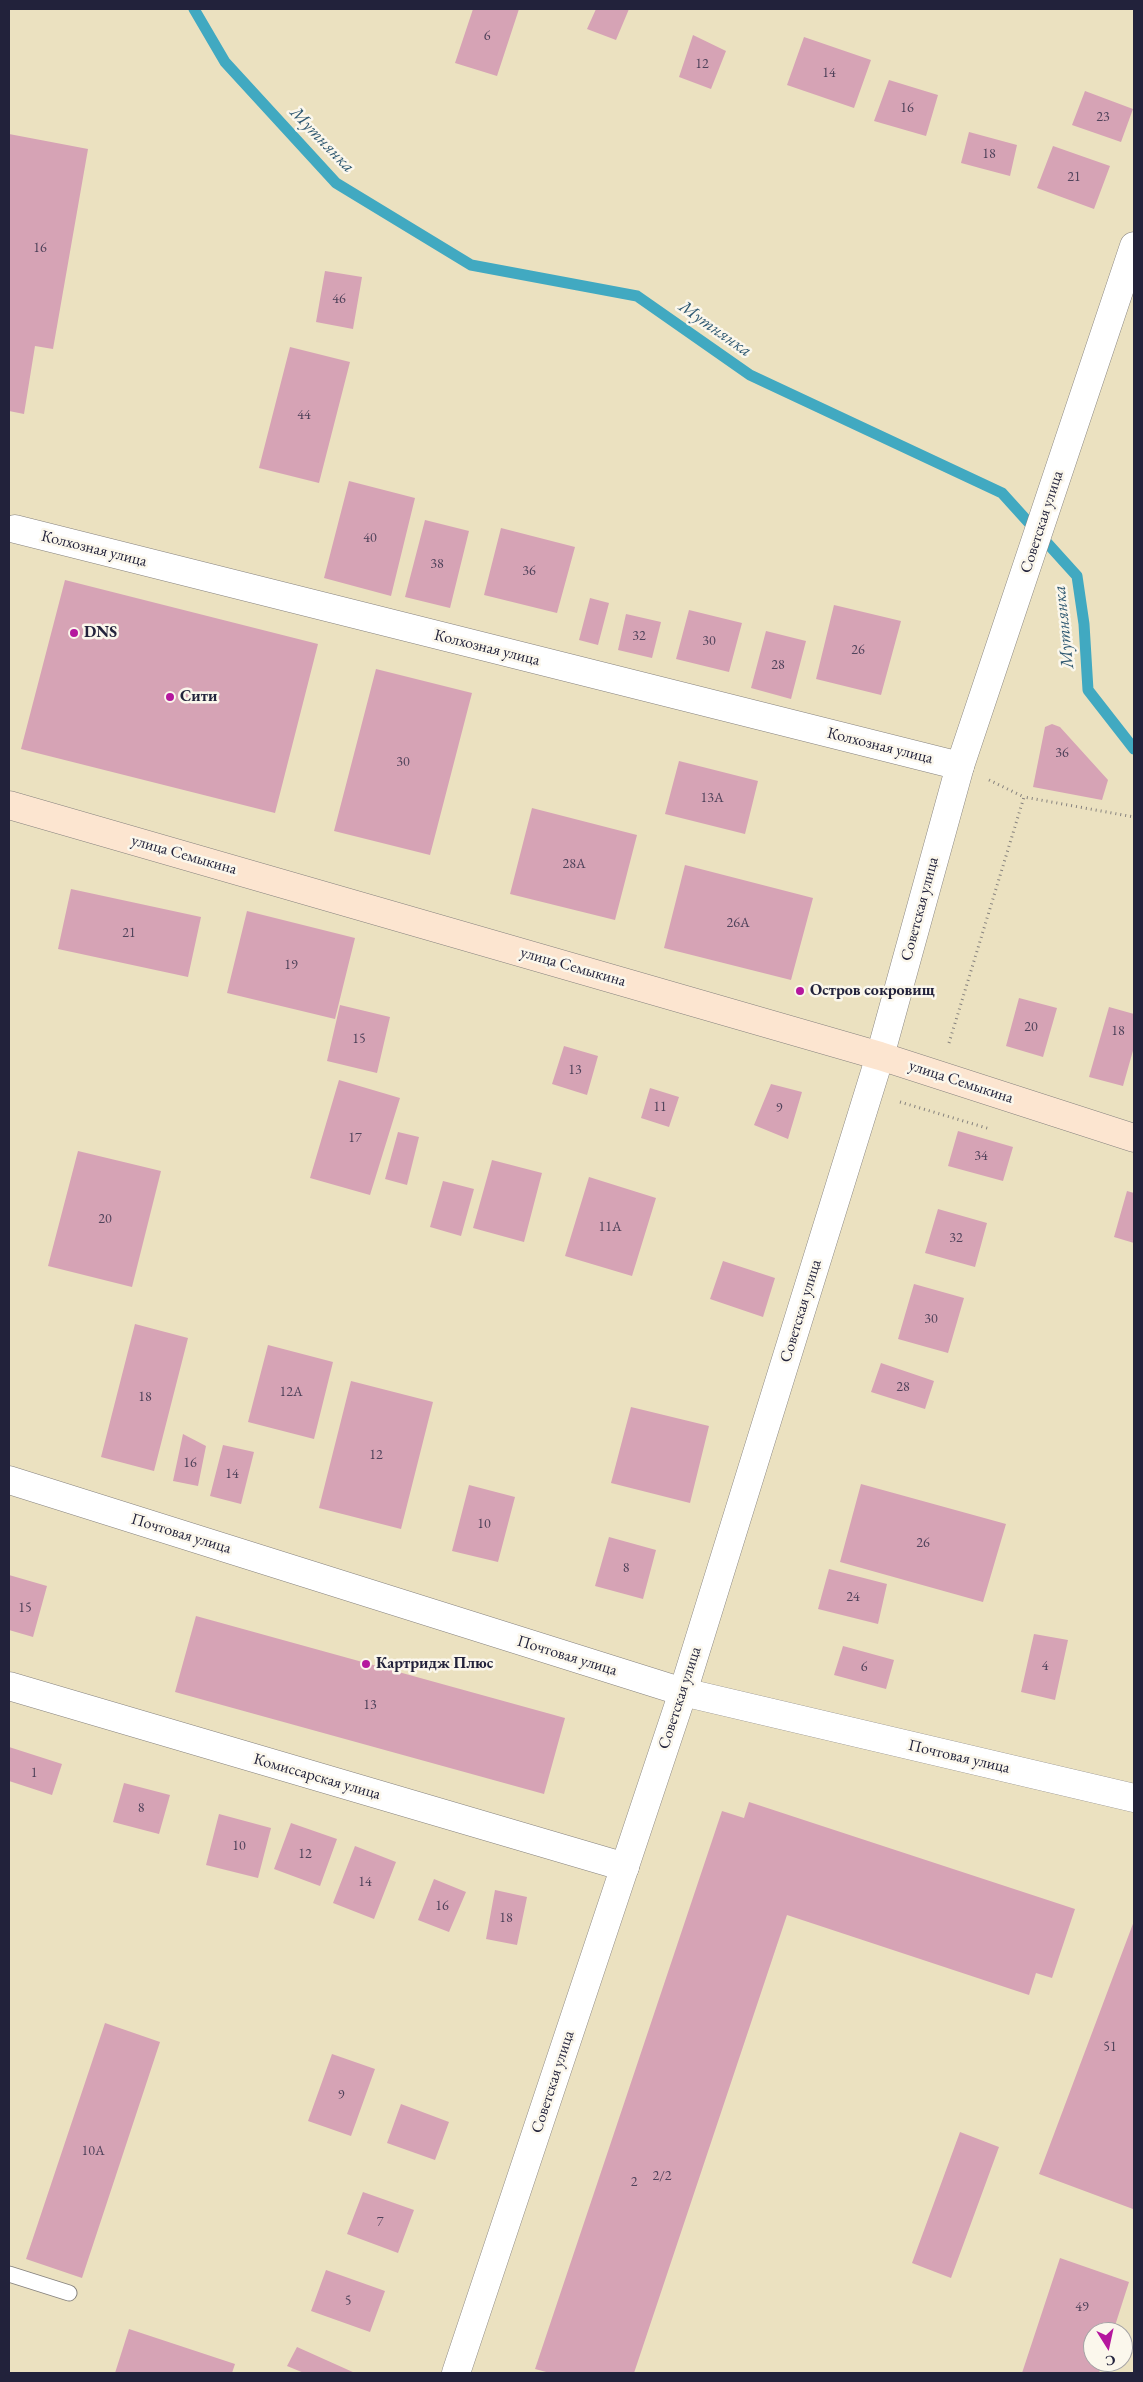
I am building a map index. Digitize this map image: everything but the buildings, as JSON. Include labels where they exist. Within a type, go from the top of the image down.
[{"type":"main road","name":"улица Семыкина","points":[[9,805],[880,1056],[1134,1138]]},
{"type":"street","name":"Советская улица","points":[[456,2373],[683,1692],[880,1056],[960,766],[1134,246]]},
{"type":"street","name":"Колхозная улица","points":[[15,529],[960,766]]},
{"type":"street","name":"Почтовая улица","points":[[9,1480],[683,1692],[1134,1798]]},
{"type":"street","name":"Комиссарская улица","points":[[9,1686],[625,1867]]},
{"type":"lane","points":[[9,2274],[70,2293]]},
{"type":"path","points":[[926,1111],[939,1075],[1024,797],[1134,817]]},
{"type":"waterway","name":"Мутнянка","points":[[194,9],[225,62],[336,183],[471,265],[637,296],[750,375],[1002,493],[1077,576],[1084,624],[1088,690],[1134,749]]},
{"type":"place","name":"DNS","points":[[74,633]]},
{"type":"place","name":"Сити","points":[[170,697]]},
{"type":"place","name":"Остров сокровищ","points":[[800,991]]},
{"type":"place","name":"Картридж Плюс","points":[[366,1664]]}]
